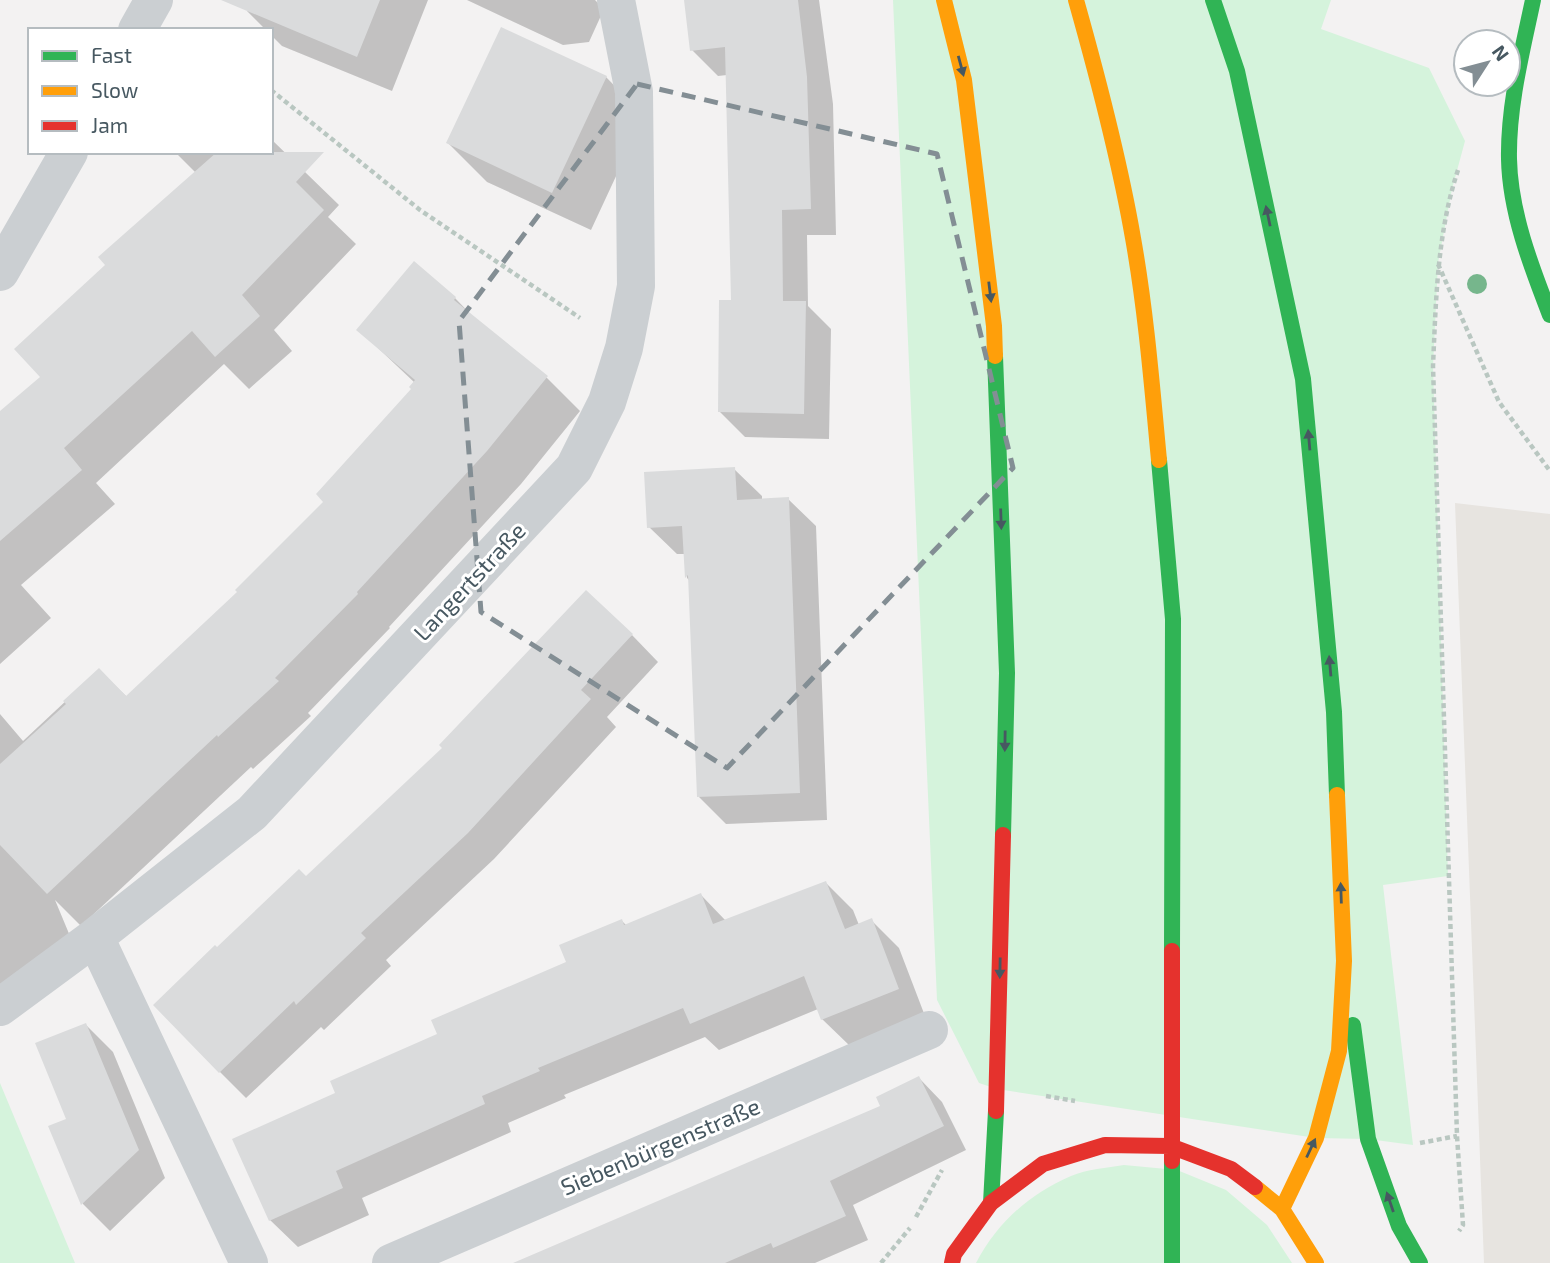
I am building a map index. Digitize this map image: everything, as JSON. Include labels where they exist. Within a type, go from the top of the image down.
[{"type":"main road","points":[[944,0],[964,80],[994,326],[1007,673],[997,1089],[990,1203]]},
{"type":"main road","points":[[1076,0],[1103,95],[1133,238],[1152,383],[1173,619],[1172,1263]]},
{"type":"main road","points":[[1213,0],[1237,71],[1303,379],[1334,712],[1344,961],[1368,1139],[1399,1226],[1420,1263]]},
{"type":"main road","points":[[1533,0],[1508,145],[1513,195],[1538,285],[1550,315]]},
{"type":"main road","points":[[1282,1209],[1316,1138],[1339,1051],[1344,961]]},
{"type":"main road","points":[[952,1263],[954,1254],[990,1203],[1043,1164],[1105,1145],[1170,1146],[1231,1169],[1282,1209],[1316,1263]]},
{"type":"street","points":[[138,28],[154,0]]},
{"type":"street","name":"Langertstraße","points":[[0,1007],[95,937],[252,813],[574,468],[607,402],[624,348],[636,286],[634,92],[616,0]]},
{"type":"street","points":[[0,272],[68,154]]},
{"type":"street","points":[[95,937],[248,1263]]},
{"type":"street","name":"Siebenbürgenstraße","points":[[391,1263],[929,1030]]},
{"type":"path","points":[[273,92],[421,211],[624,348]]},
{"type":"path","points":[[1458,1234],[1463,1225],[1456,1122],[1433,366],[1438,263],[1452,189],[1459,167]]},
{"type":"path","points":[[1438,263],[1499,402],[1550,471]]},
{"type":"highlighted area","points":[[637,84],[937,154],[1013,468],[727,768],[481,612],[459,321]]},
{"type":"shaded area","points":[[1455,503],[1550,514],[1550,1263],[1484,1263]]},
{"type":"green space","points":[[893,0],[1331,0],[1321,29],[1429,68],[1465,141],[1452,189],[1438,263],[1433,366],[1448,876],[1383,885],[1413,1145],[1368,1139],[1316,1138],[997,1089],[979,1083],[937,1000]]},
{"type":"green space","points":[[0,1083],[75,1263],[0,1263]]},
{"type":"green space","points":[[1124,1165],[1177,1170],[1226,1190],[1267,1225],[1292,1263],[976,1263],[1004,1223],[1041,1192],[1077,1174]]},
{"type":"building","points":[[221,0],[380,0],[357,57]]},
{"type":"building","points":[[684,0],[798,0],[807,77],[811,209],[782,210],[783,301],[806,301],[804,414],[718,412],[719,300],[731,300],[725,47],[690,51]]},
{"type":"building","points":[[501,27],[607,76],[552,193],[446,143]]},
{"type":"building","points":[[324,152],[296,182],[324,210],[242,295],[260,316],[215,357],[192,331],[64,448],[82,470],[0,541],[0,411],[40,377],[14,349],[105,265],[98,257],[215,154]]},
{"type":"building","points":[[414,261],[456,297],[454,300],[548,376],[487,451],[358,594],[275,678],[279,681],[218,737],[217,735],[47,894],[0,845],[0,764],[66,704],[63,701],[99,668],[126,696],[237,592],[235,590],[323,502],[316,494],[411,389],[409,387],[415,380],[356,330]]},
{"type":"building","points":[[735,467],[737,500],[789,497],[800,793],[697,797],[688,575],[685,578],[682,526],[647,528],[644,472]]},
{"type":"building","points":[[586,590],[633,634],[581,690],[591,699],[468,833],[361,933],[366,938],[296,1005],[294,1001],[219,1073],[153,1005],[299,869],[306,876],[442,748],[439,745]]},
{"type":"building","points":[[826,881],[845,929],[872,918],[899,989],[821,1020],[804,976],[690,1024],[683,1008],[538,1068],[540,1071],[482,1096],[485,1104],[336,1171],[343,1188],[269,1221],[232,1139],[335,1093],[330,1081],[437,1034],[431,1020],[566,962],[559,945],[622,919],[624,925],[701,893],[713,924]]},
{"type":"building","points":[[86,1023],[139,1150],[81,1205],[48,1126],[66,1119],[35,1043]]},
{"type":"building","points":[[919,1076],[944,1126],[830,1181],[846,1216],[773,1248],[771,1243],[725,1263],[513,1263],[880,1106],[876,1097]]},
{"type":"traffic: fast","points":[[1213,0],[1237,71],[1303,379],[1334,712],[1337,795]]},
{"type":"traffic: fast","points":[[1533,0],[1513,99],[1509,139],[1510,179],[1517,219],[1550,315]]},
{"type":"traffic: fast","points":[[995,356],[1007,673],[1003,835]]},
{"type":"traffic: fast","points":[[1159,460],[1173,619],[1172,951]]},
{"type":"traffic: fast","points":[[1353,1025],[1368,1139],[1399,1226],[1420,1263]]},
{"type":"traffic: fast","points":[[991,1203],[996,1111]]},
{"type":"traffic: fast","points":[[1172,1161],[1172,1263]]},
{"type":"traffic: slow","points":[[944,0],[964,80],[994,326],[995,356]]},
{"type":"traffic: slow","points":[[1076,0],[1107,118],[1138,265],[1159,460]]},
{"type":"traffic: slow","points":[[1282,1209],[1316,1138],[1339,1051],[1344,961],[1337,795]]},
{"type":"traffic: slow","points":[[1255,1187],[1282,1209],[1316,1263]]},
{"type":"traffic: jam","points":[[996,1111],[1003,835]]},
{"type":"traffic: jam","points":[[1172,951],[1172,1161]]},
{"type":"traffic: jam","points":[[952,1263],[954,1254],[991,1203],[1043,1164],[1105,1145],[1170,1146],[1231,1169],[1255,1187]]}]
